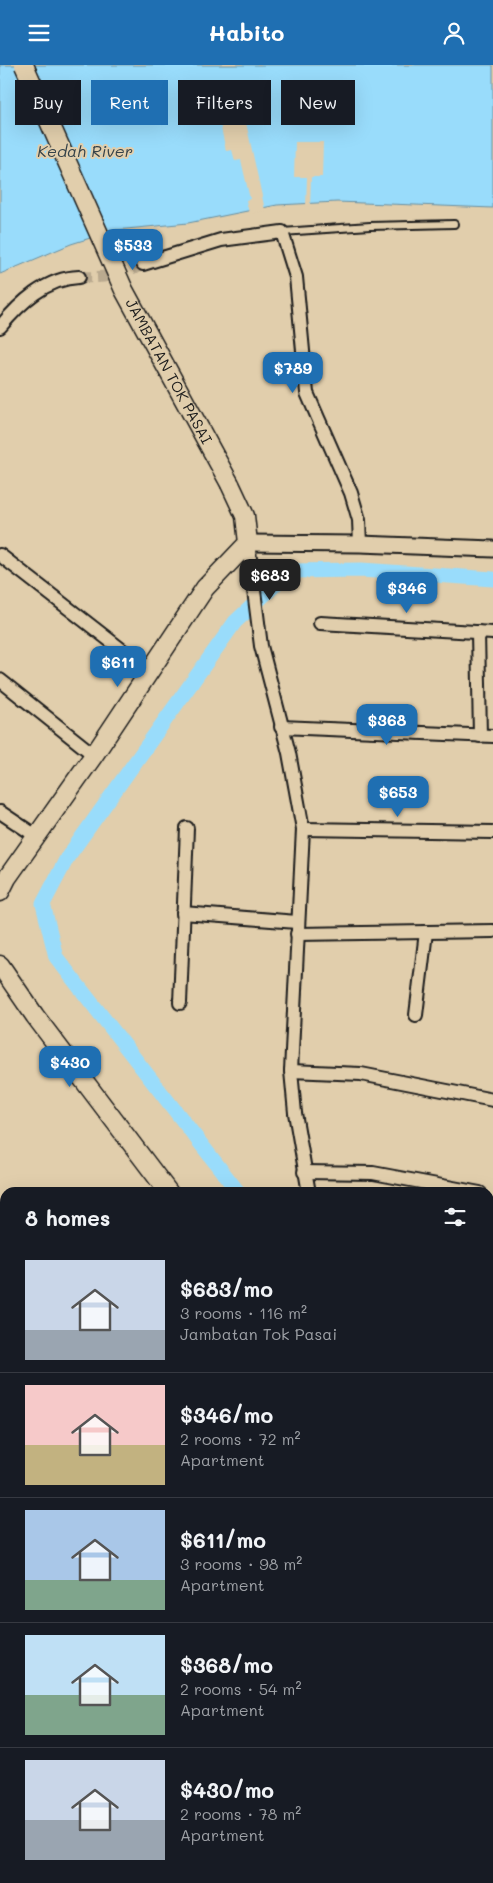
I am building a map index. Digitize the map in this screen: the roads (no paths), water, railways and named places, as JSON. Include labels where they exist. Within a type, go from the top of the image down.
[{"type":"main road","name":"JAMBATAN TOK PASAI","points":[[24,65],[124,290],[230,484],[245,516],[250,551]]},
{"type":"main road","points":[[2,881],[94,755],[205,588],[250,551]]},
{"type":"main road","points":[[0,965],[30,1009],[164,1187]]},
{"type":"street","points":[[143,264],[221,240],[282,232],[296,277],[307,393],[352,493],[359,520],[360,544]]},
{"type":"street","points":[[0,327],[20,304],[34,294],[62,279],[79,277]]},
{"type":"street","points":[[308,1187],[304,1172],[291,1071],[303,829],[289,753],[261,646],[250,551],[360,544],[493,549]]},
{"type":"street","points":[[0,555],[149,671]]},
{"type":"street","points":[[320,623],[493,633]]},
{"type":"street","points":[[281,727],[487,736],[478,632]]},
{"type":"street","points":[[0,680],[94,755]]},
{"type":"street","points":[[0,812],[36,836]]},
{"type":"street","points":[[180,1003],[187,827]]},
{"type":"street","points":[[303,829],[493,833]]},
{"type":"street","points":[[183,913],[297,928],[426,932],[493,931]]},
{"type":"street","points":[[416,1015],[426,932]]},
{"type":"street","points":[[291,1071],[361,1075],[493,1100]]},
{"type":"street","points":[[304,1172],[373,1173],[448,1187]]},
{"type":"lane","points":[[282,232],[370,226],[454,224]]},
{"type":"water","name":"Kedah River","points":[[0,65],[493,65],[493,208],[337,202],[277,205],[188,223],[116,230],[71,244],[0,274]]},
{"type":"waterway","points":[[234,1187],[56,957],[43,904],[67,858],[235,622],[290,571],[361,570],[493,579]]},
{"type":"tunnel","points":[[79,277],[112,275],[128,271],[143,264]]}]
